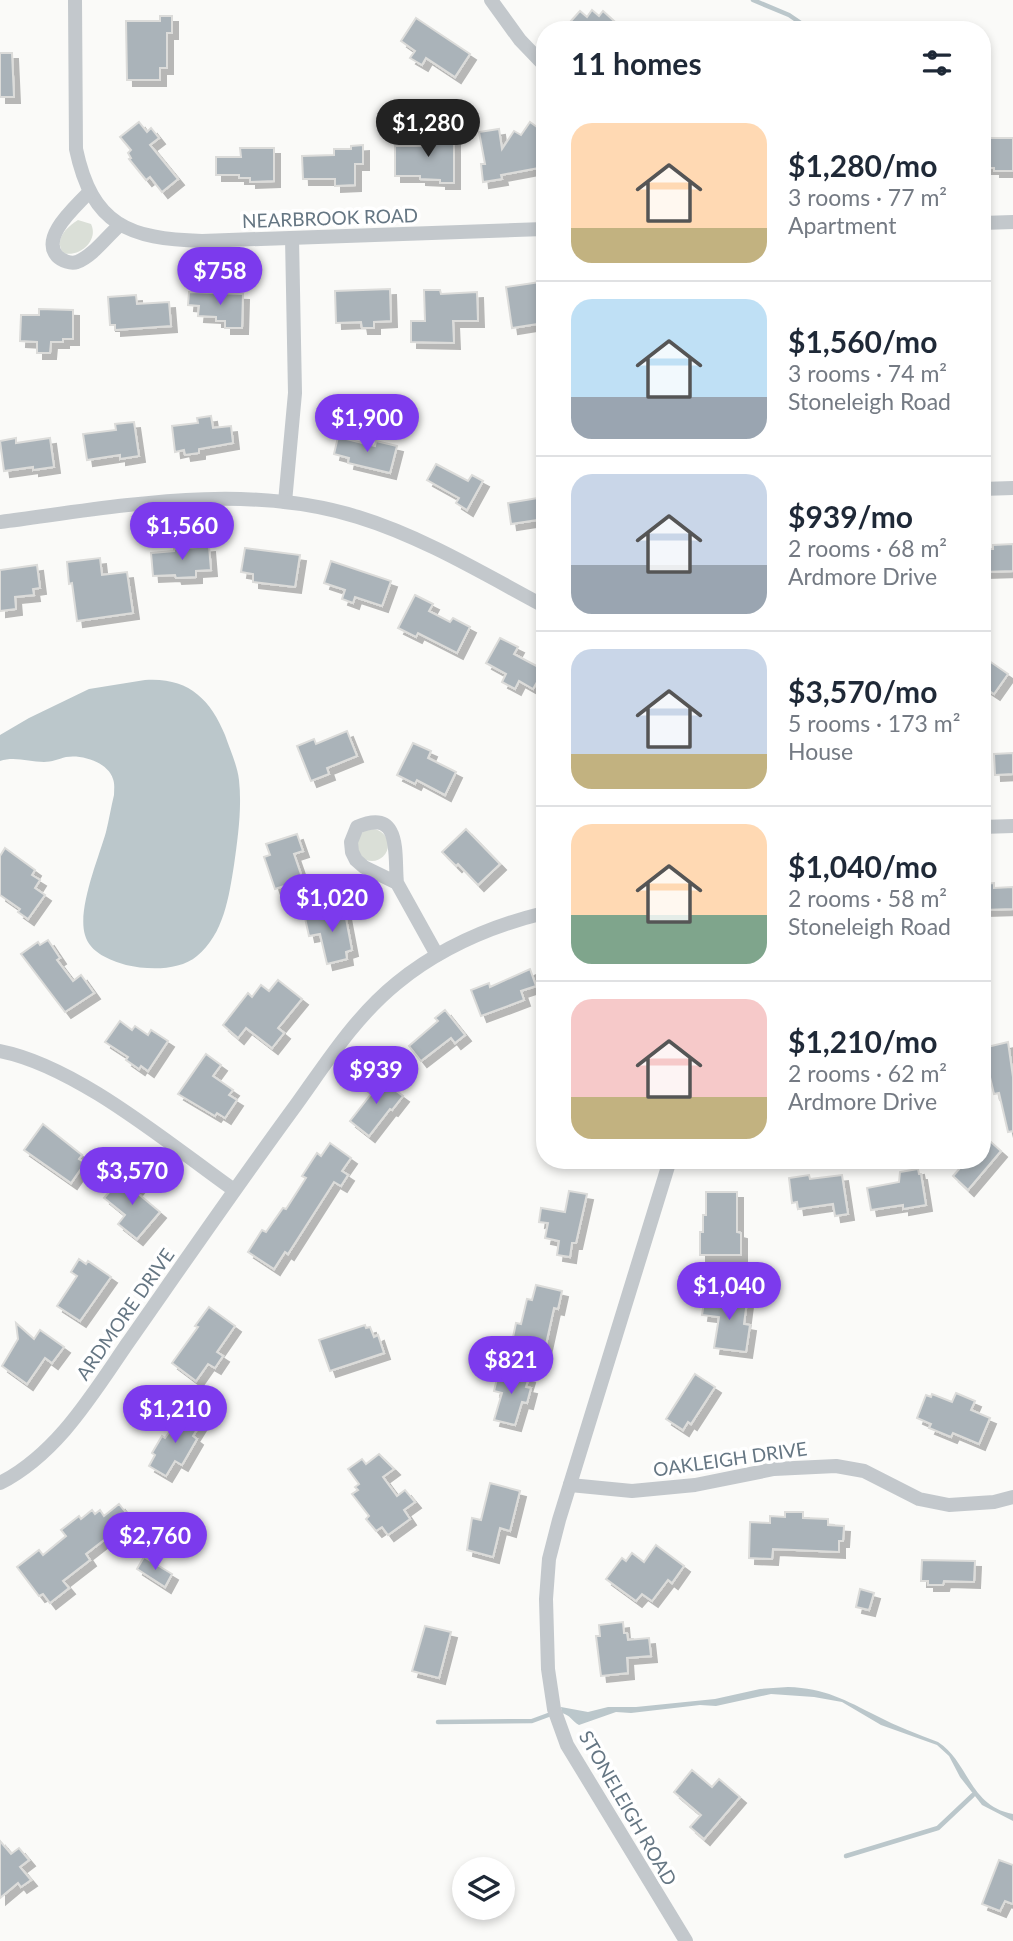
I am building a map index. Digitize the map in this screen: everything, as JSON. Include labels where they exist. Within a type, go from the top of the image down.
[{"type":"street","name":"NEARBROOK ROAD","points":[[75,0],[76,149],[80,171],[89,192],[102,209],[120,225],[145,236],[167,240],[536,229]]},
{"type":"street","points":[[491,0],[520,40],[536,57]]},
{"type":"street","points":[[89,192],[60,224],[54,235],[52,246],[57,256],[74,263],[85,258],[120,225]]},
{"type":"street","points":[[991,223],[1013,222]]},
{"type":"street","points":[[285,502],[296,393],[292,238]]},
{"type":"street","points":[[991,489],[1013,488]]},
{"type":"street","points":[[0,522],[169,502],[285,502],[358,517],[419,540],[536,602]]},
{"type":"street","points":[[991,827],[1013,826]]},
{"type":"street","points":[[397,883],[437,955]]},
{"type":"street","name":"ARDMORE DRIVE","points":[[0,1483],[28,1466],[50,1448],[89,1399],[341,1040],[376,1002],[397,983],[437,955],[475,936],[536,915]]},
{"type":"street","points":[[0,1051],[19,1055],[55,1069],[126,1113],[234,1190]]},
{"type":"street","name":"STONELEIGH ROAD","points":[[667,1169],[559,1520],[548,1572],[546,1599],[548,1669],[554,1709],[567,1745],[686,1941]]},
{"type":"street","name":"OAKLEIGH DRIVE","points":[[570,1485],[632,1491],[695,1485],[774,1469],[836,1466],[864,1471],[919,1499],[949,1505],[994,1502],[1013,1497]]},
{"type":"shaded area","points":[[78,220],[91,224],[93,230],[90,242],[76,253],[63,253],[61,239],[66,230]]},
{"type":"shaded area","points":[[160,680],[185,686],[195,692],[212,710],[237,768],[240,791],[234,865],[219,926],[197,956],[190,961],[163,968],[135,967],[114,961],[91,947],[85,935],[83,924],[86,898],[114,795],[114,783],[110,773],[93,760],[79,757],[47,762],[17,759],[0,761],[0,735],[29,718],[89,689]]},
{"type":"shaded area","points":[[372,829],[383,834],[388,845],[383,856],[372,861],[361,856],[356,845],[361,834]]},
{"type":"shaded area","points":[[788,1687],[834,1696],[938,1742],[957,1761],[978,1793],[998,1809],[1013,1814],[1013,1821],[982,1805],[960,1777],[949,1756],[937,1745],[881,1725],[842,1702],[771,1694],[716,1706],[616,1712],[579,1725],[562,1713],[561,1707],[588,1712],[608,1707],[715,1699],[760,1689]]},
{"type":"building","points":[[592,10],[599,16],[603,11],[614,21],[571,21],[580,11],[587,17]]},
{"type":"building","points":[[160,16],[172,16],[172,33],[167,33],[167,68],[160,68],[160,80],[127,80],[126,21],[160,21]]},
{"type":"building","points":[[416,18],[470,54],[455,77],[426,58],[422,65],[410,58],[415,51],[401,41]]},
{"type":"building","points":[[0,53],[12,53],[14,97],[0,97]]},
{"type":"building","points":[[139,122],[147,132],[151,128],[159,138],[150,145],[178,179],[162,192],[150,177],[146,180],[129,159],[131,158],[128,153],[131,150],[120,137]]},
{"type":"building","points":[[530,122],[536,126],[536,168],[501,175],[502,179],[483,182],[481,164],[485,164],[479,132],[499,129],[502,149],[514,131],[521,135]]},
{"type":"building","points":[[427,133],[454,134],[454,183],[420,179],[420,176],[395,176],[395,146],[427,146]]},
{"type":"building","points":[[991,138],[1013,138],[1013,171],[994,171],[994,168],[991,168]]},
{"type":"building","points":[[363,145],[363,164],[355,164],[355,185],[335,186],[335,179],[303,179],[302,156],[334,155],[334,149],[351,149],[351,146]]},
{"type":"building","points":[[240,148],[274,148],[274,181],[250,182],[250,178],[239,178],[239,175],[216,175],[216,157],[241,157]]},
{"type":"building","points":[[536,283],[536,324],[512,328],[506,287]]},
{"type":"building","points":[[390,289],[391,321],[374,322],[374,328],[362,328],[361,322],[336,323],[335,291]]},
{"type":"building","points":[[424,290],[440,290],[441,294],[477,292],[478,321],[453,321],[454,343],[411,342],[411,321],[425,321]]},
{"type":"building","points":[[189,292],[243,294],[242,328],[225,328],[225,321],[216,321],[216,317],[198,316],[199,306],[188,305]]},
{"type":"building","points":[[136,295],[137,304],[169,302],[171,326],[115,330],[115,325],[110,325],[108,297]]},
{"type":"building","points":[[39,309],[73,310],[73,339],[51,342],[50,353],[37,353],[37,342],[20,341],[21,315],[39,315]]},
{"type":"building","points":[[211,416],[213,428],[231,426],[233,443],[199,449],[199,453],[185,455],[184,450],[175,452],[172,426],[198,423],[197,418]]},
{"type":"building","points":[[134,422],[139,456],[120,459],[120,455],[87,460],[83,434],[116,430],[115,424]]},
{"type":"building","points":[[338,437],[375,446],[376,441],[397,446],[390,473],[348,463],[349,458],[334,454]]},
{"type":"building","points":[[16,438],[16,443],[50,438],[54,467],[4,471],[0,441]]},
{"type":"building","points":[[436,464],[468,481],[472,475],[483,481],[467,510],[456,503],[459,498],[427,480]]},
{"type":"building","points":[[536,498],[536,520],[511,524],[508,503]]},
{"type":"building","points":[[1013,544],[1013,571],[991,572],[993,545]]},
{"type":"building","points":[[209,546],[211,570],[196,571],[196,577],[153,576],[151,553]]},
{"type":"building","points":[[245,548],[300,555],[295,587],[253,582],[253,574],[241,572]]},
{"type":"building","points":[[100,558],[102,575],[127,572],[133,613],[77,621],[67,562]]},
{"type":"building","points":[[331,561],[391,581],[382,606],[355,597],[353,603],[342,599],[345,590],[324,583]]},
{"type":"building","points":[[37,565],[40,588],[33,589],[34,595],[15,597],[16,609],[0,611],[0,570]]},
{"type":"building","points":[[415,595],[433,604],[429,611],[450,622],[453,618],[470,627],[457,653],[418,633],[416,637],[398,628]]},
{"type":"building","points":[[500,638],[518,647],[514,654],[536,666],[536,684],[533,689],[519,681],[515,689],[502,682],[506,674],[486,663]]},
{"type":"building","points":[[991,662],[1008,674],[994,694],[991,692]]},
{"type":"building","points":[[347,731],[357,756],[327,768],[329,774],[311,781],[297,746],[314,739],[316,744]]},
{"type":"building","points":[[413,743],[431,751],[428,758],[456,772],[445,795],[417,780],[415,784],[397,775]]},
{"type":"building","points":[[1013,753],[1013,774],[995,775],[994,754]]},
{"type":"building","points":[[466,829],[500,864],[478,885],[442,852]]},
{"type":"building","points":[[297,834],[303,851],[294,854],[303,880],[275,889],[264,857],[270,855],[266,844]]},
{"type":"building","points":[[5,848],[35,870],[32,875],[40,880],[35,888],[45,895],[28,919],[18,912],[20,909],[0,895],[0,856]]},
{"type":"building","points":[[991,883],[994,883],[994,888],[1013,887],[1013,909],[991,910]]},
{"type":"building","points":[[344,908],[352,950],[346,952],[347,959],[327,964],[320,934],[309,936],[305,918]]},
{"type":"building","points":[[48,940],[60,958],[57,960],[73,981],[81,975],[94,993],[65,1012],[21,954],[38,942],[40,945]]},
{"type":"building","points":[[530,969],[536,986],[521,991],[524,1000],[481,1016],[471,990],[489,983],[490,987]]},
{"type":"building","points":[[278,980],[302,999],[278,1028],[284,1033],[272,1048],[246,1028],[238,1038],[223,1025],[248,993],[252,997],[261,985],[269,991]]},
{"type":"building","points":[[445,1010],[465,1035],[455,1043],[451,1038],[421,1061],[409,1046],[438,1021],[435,1018]]},
{"type":"building","points":[[120,1021],[132,1030],[135,1026],[148,1035],[151,1030],[168,1041],[148,1071],[141,1066],[139,1069],[126,1060],[128,1057],[105,1042]]},
{"type":"building","points":[[1008,1042],[1013,1077],[1013,1131],[1008,1132],[999,1093],[994,1094],[991,1081],[991,1046]]},
{"type":"building","points":[[206,1054],[221,1065],[213,1076],[233,1090],[229,1095],[237,1100],[225,1118],[217,1113],[215,1116],[178,1094]]},
{"type":"building","points":[[376,1076],[403,1096],[369,1136],[350,1121],[371,1094],[365,1090]]},
{"type":"building","points":[[43,1124],[82,1155],[79,1159],[85,1163],[71,1183],[24,1150]]},
{"type":"building","points":[[991,1142],[1001,1151],[991,1163]]},
{"type":"building","points":[[330,1143],[351,1158],[342,1171],[348,1175],[341,1186],[334,1182],[288,1254],[285,1252],[274,1269],[248,1252],[262,1230],[266,1232],[283,1208],[286,1209],[306,1178],[302,1176],[317,1153],[321,1156]]},
{"type":"building","points":[[918,1169],[926,1205],[871,1210],[867,1188],[899,1182],[900,1172]]},
{"type":"building","points":[[959,1169],[986,1169],[968,1190],[953,1176]]},
{"type":"building","points":[[125,1174],[139,1186],[135,1191],[160,1212],[137,1239],[118,1224],[125,1215],[104,1198]]},
{"type":"building","points":[[809,1175],[810,1179],[842,1175],[848,1214],[835,1216],[833,1204],[798,1209],[797,1202],[792,1203],[789,1178]]},
{"type":"building","points":[[569,1191],[587,1194],[576,1243],[572,1243],[570,1257],[557,1255],[559,1241],[545,1238],[548,1223],[539,1222],[541,1208],[565,1212]]},
{"type":"building","points":[[706,1192],[737,1192],[737,1232],[741,1233],[741,1255],[700,1255],[700,1232],[703,1232],[703,1215],[706,1215]]},
{"type":"building","points":[[79,1259],[86,1264],[88,1261],[111,1277],[80,1321],[57,1306],[77,1276],[71,1272]]},
{"type":"building","points":[[536,1285],[562,1291],[558,1309],[554,1308],[545,1349],[512,1342],[516,1323],[521,1324],[527,1299],[532,1300]]},
{"type":"building","points":[[705,1295],[747,1301],[744,1324],[750,1325],[746,1352],[714,1348],[719,1317],[702,1315]]},
{"type":"building","points":[[209,1307],[235,1326],[217,1352],[223,1356],[215,1368],[208,1364],[196,1381],[172,1363]]},
{"type":"building","points":[[16,1323],[34,1339],[40,1330],[64,1347],[52,1363],[45,1358],[27,1384],[2,1366],[18,1339]]},
{"type":"building","points":[[365,1325],[366,1328],[370,1327],[374,1337],[378,1335],[384,1353],[330,1371],[319,1340]]},
{"type":"building","points":[[499,1370],[529,1377],[526,1387],[531,1388],[527,1403],[522,1402],[515,1425],[494,1420],[502,1393],[494,1391]]},
{"type":"building","points":[[695,1374],[715,1387],[691,1424],[688,1422],[683,1430],[666,1419]]},
{"type":"building","points":[[956,1393],[975,1401],[971,1410],[990,1418],[979,1444],[953,1433],[951,1437],[929,1428],[931,1424],[917,1418],[926,1395],[931,1397],[932,1394],[952,1402]]},
{"type":"building","points":[[183,1413],[201,1423],[193,1436],[197,1439],[182,1465],[175,1461],[166,1476],[149,1466],[155,1455],[152,1453],[162,1436],[165,1438]]},
{"type":"building","points":[[379,1454],[394,1469],[383,1477],[397,1496],[405,1490],[415,1502],[404,1510],[410,1519],[388,1535],[382,1527],[376,1531],[366,1519],[369,1516],[352,1494],[358,1490],[355,1487],[359,1484],[348,1469],[362,1459],[366,1464]]},
{"type":"building","points":[[490,1483],[520,1491],[510,1531],[500,1528],[493,1557],[467,1550],[472,1518],[481,1520]]},
{"type":"building","points":[[119,1504],[131,1519],[86,1554],[90,1560],[63,1581],[69,1588],[50,1603],[43,1594],[39,1596],[17,1567],[39,1550],[43,1555],[66,1536],[61,1530],[79,1516],[81,1519],[92,1510],[95,1514],[100,1510],[104,1516]]},
{"type":"building","points":[[785,1512],[803,1512],[803,1518],[828,1519],[828,1525],[844,1526],[839,1552],[773,1549],[772,1559],[749,1558],[750,1522],[770,1523],[770,1516],[785,1517]]},
{"type":"building","points":[[656,1545],[684,1566],[672,1583],[668,1580],[652,1601],[642,1594],[636,1601],[606,1579],[622,1558],[626,1561],[632,1553],[644,1562]]},
{"type":"building","points":[[144,1557],[172,1574],[165,1587],[137,1569]]},
{"type":"building","points":[[922,1560],[975,1561],[974,1582],[944,1581],[943,1585],[928,1585],[928,1581],[921,1581]]},
{"type":"building","points":[[860,1589],[874,1593],[869,1610],[856,1607]]},
{"type":"building","points":[[623,1622],[628,1640],[649,1638],[651,1656],[627,1658],[628,1673],[601,1676],[596,1636],[600,1636],[599,1625]]},
{"type":"building","points":[[425,1626],[451,1632],[439,1678],[412,1671]]},
{"type":"building","points":[[692,1770],[712,1787],[719,1779],[740,1797],[704,1839],[690,1827],[701,1815],[674,1792]]},
{"type":"building","points":[[0,1841],[11,1854],[19,1848],[29,1860],[20,1867],[31,1880],[21,1887],[18,1883],[0,1898]]},
{"type":"building","points":[[999,1860],[1013,1865],[1013,1904],[1005,1901],[1000,1911],[982,1904]]},
{"type":"waterway","points":[[753,0],[798,21]]},
{"type":"waterway","points":[[438,1722],[532,1721],[551,1714]]},
{"type":"waterway","points":[[846,1856],[938,1828],[973,1795]]}]
